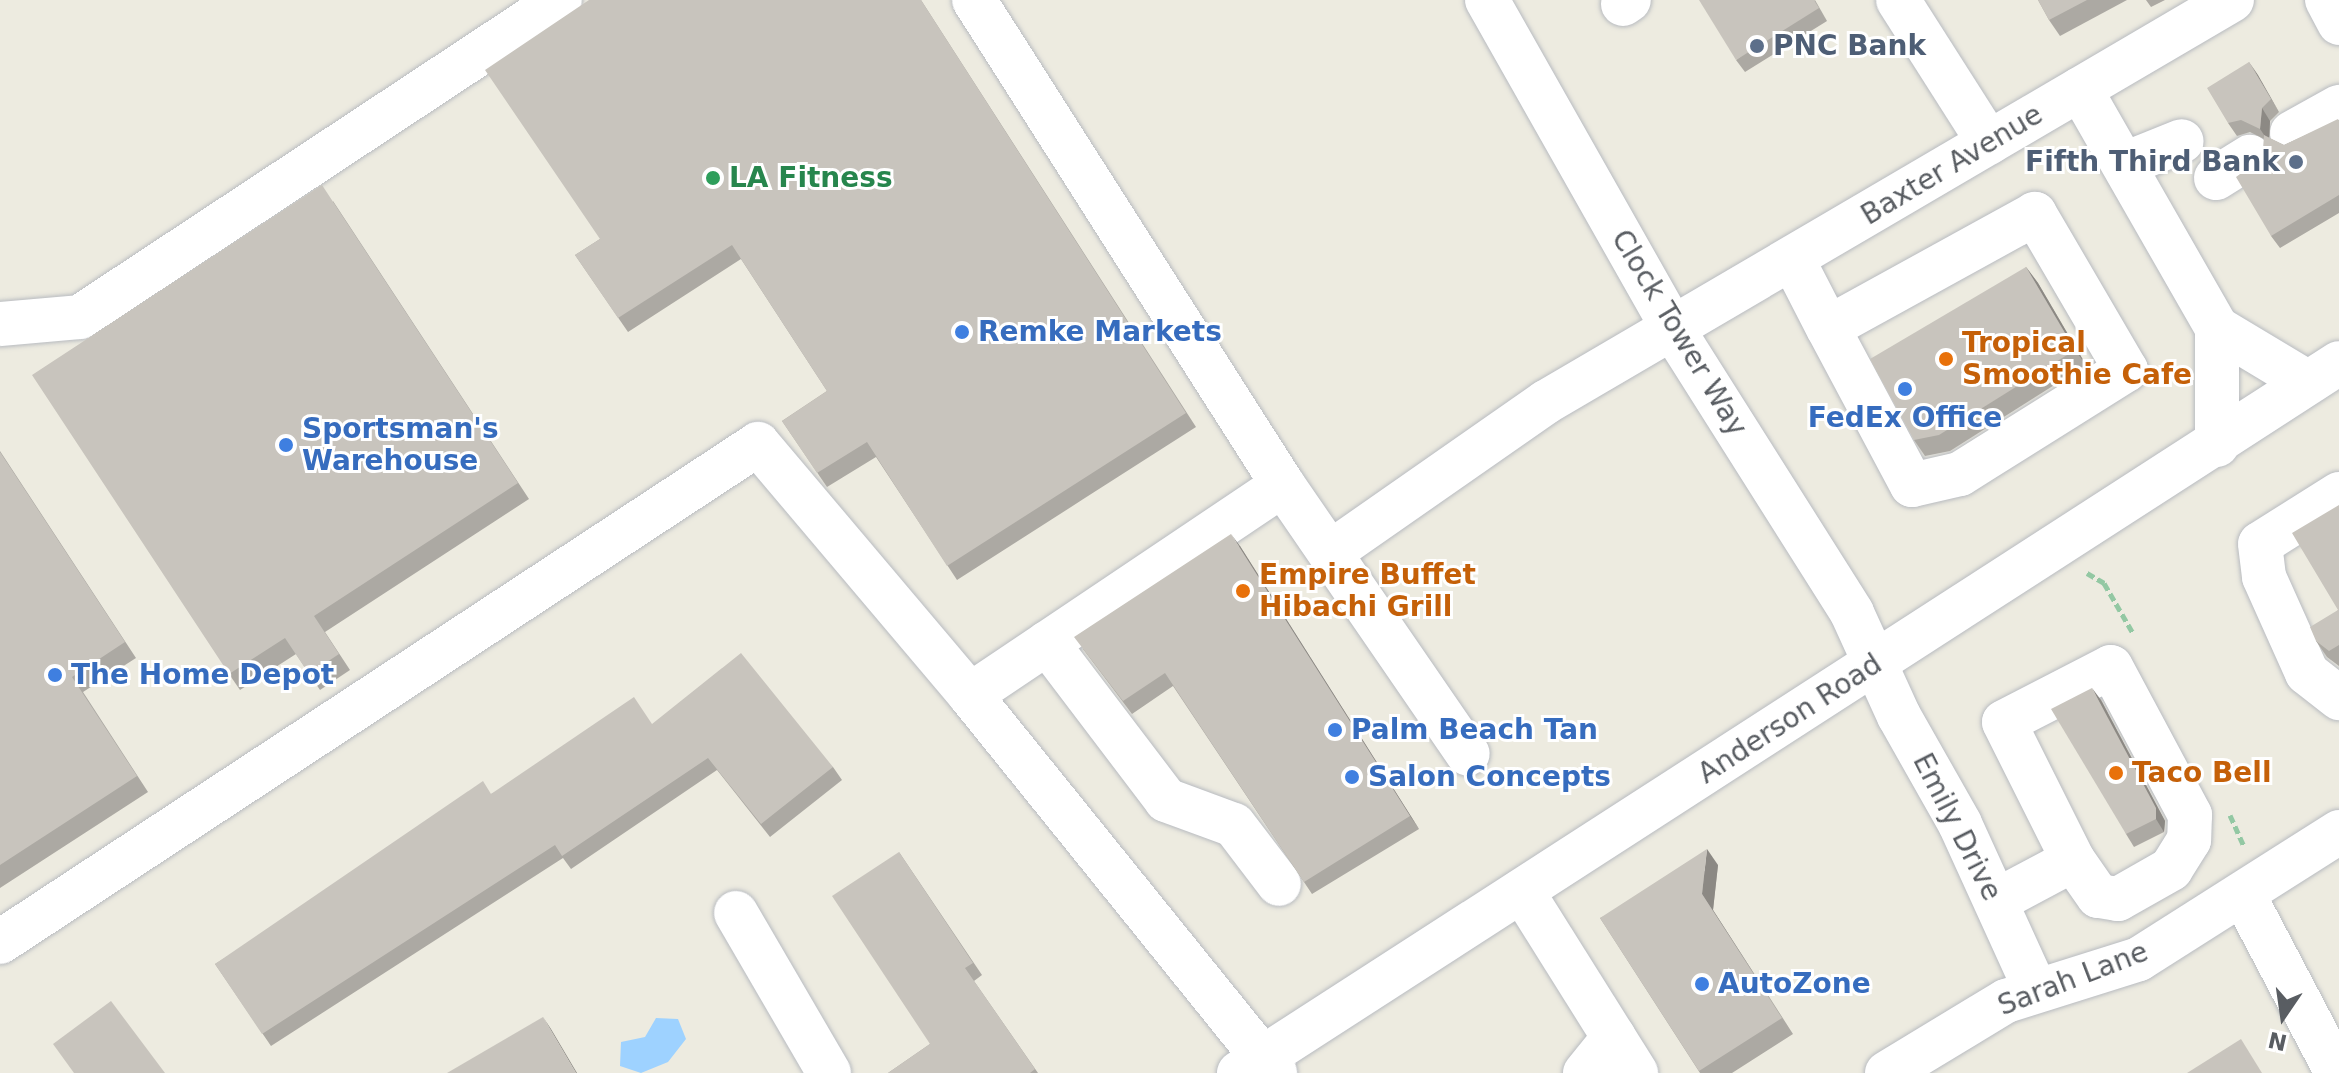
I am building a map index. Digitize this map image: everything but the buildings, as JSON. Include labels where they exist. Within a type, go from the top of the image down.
[{"type":"street","points":[[0,324],[80,317],[560,0]]},
{"type":"street","points":[[974,0],[1283,485],[1468,754]]},
{"type":"street","name":"Clock Tower Way","points":[[1487,0],[1674,331],[1852,613],[1877,663]]},
{"type":"street","points":[[1898,0],[1989,143]]},
{"type":"street","name":"Baxter Avenue","points":[[1331,552],[1546,402],[1674,331],[2232,0]]},
{"type":"street","points":[[2080,89],[2217,328],[2217,445]]},
{"type":"street","points":[[2292,133],[2339,107]]},
{"type":"street","points":[[2125,164],[2182,141]]},
{"type":"street","points":[[1793,260],[1828,328],[1912,485],[1960,474],[2126,370],[2035,214],[1828,328]]},
{"type":"street","points":[[2217,328],[2323,372]]},
{"type":"street","name":"Anderson Road","points":[[1260,1068],[1522,891],[2217,445],[2323,372]]},
{"type":"street","points":[[0,942],[758,444],[970,695],[1260,1068]]},
{"type":"street","points":[[970,695],[1283,485]]},
{"type":"street","points":[[2339,494],[2260,544],[2264,577],[2307,673],[2339,698]]},
{"type":"street","points":[[1047,643],[1166,800],[1234,825],[1279,884]]},
{"type":"street","name":"Emily Drive","points":[[1877,663],[1996,901],[2036,991]]},
{"type":"street","points":[[2111,667],[2190,815],[2189,840],[2171,869],[2118,899],[2098,896],[2073,860],[2004,722],[2111,667]]},
{"type":"street","name":"Sarah Lane","points":[[1887,1073],[2006,1001],[2139,959],[2339,832]]},
{"type":"street","points":[[1996,901],[2073,860]]},
{"type":"street","points":[[1522,891],[1625,1055],[1585,1073]]},
{"type":"street","points":[[2243,894],[2337,1073]]},
{"type":"street","points":[[736,913],[825,1072]]},
{"type":"water","points":[[656,1018],[678,1019],[686,1039],[668,1062],[641,1073],[620,1066],[621,1042],[645,1037]]},
{"type":"place","name":"PNC Bank","points":[[1757,46]]},
{"type":"place","name":"Fifth Third Bank","points":[[2296,162]]},
{"type":"place","name":"LA Fitness","points":[[713,178]]},
{"type":"place","name":"Remke Markets","points":[[962,332]]},
{"type":"place","name":"Tropical Smoothie Cafe","points":[[1946,359]]},
{"type":"place","name":"FedEx Office","points":[[1905,389]]},
{"type":"place","name":"Sportsman's Warehouse","points":[[286,445]]},
{"type":"place","name":"Empire Buffet Hibachi Grill","points":[[1243,591]]},
{"type":"place","name":"The Home Depot","points":[[55,675]]},
{"type":"place","name":"Palm Beach Tan","points":[[1335,730]]},
{"type":"place","name":"Taco Bell","points":[[2116,773]]},
{"type":"place","name":"Salon Concepts","points":[[1352,777]]},
{"type":"place","name":"AutoZone","points":[[1702,984]]}]
